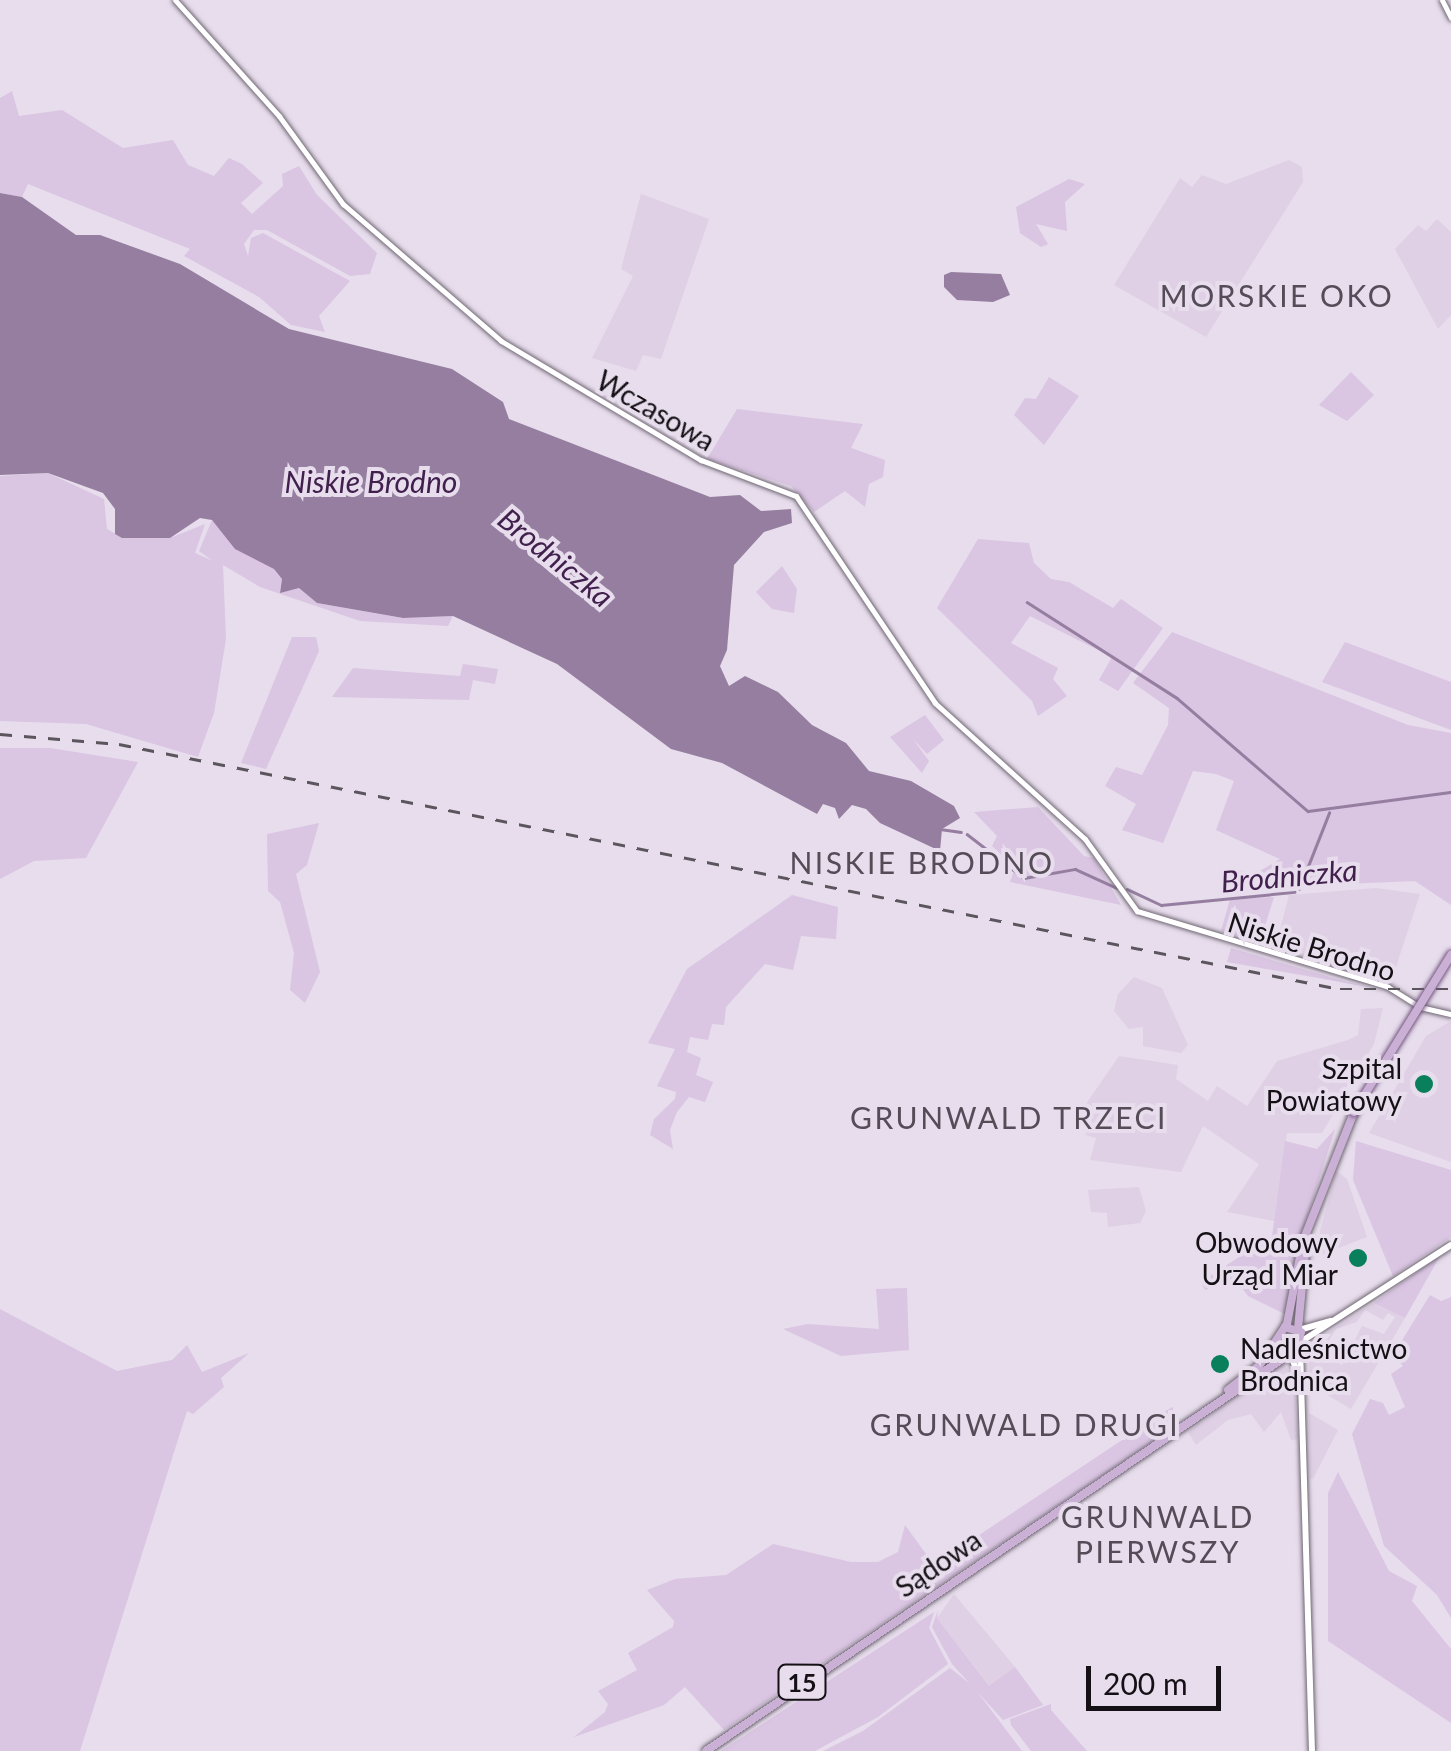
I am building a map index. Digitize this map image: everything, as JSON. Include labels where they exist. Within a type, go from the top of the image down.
[{"type":"main road","name":"15","points":[[1278,1339],[1285,1327],[1310,1220],[1354,1112],[1451,955]]},
{"type":"main road","name":"15","points":[[1288,1351],[1301,1344],[1299,1329],[1310,1220]]},
{"type":"main road","points":[[1312,1751],[1301,1344],[1451,1245]]},
{"type":"main road","points":[[1285,1327],[1299,1329],[1346,1314]]},
{"type":"main road","points":[[1278,1339],[1288,1351],[1304,1396]]},
{"type":"main road","name":"Sądowa","points":[[1197,1415],[1259,1366],[1278,1339]]},
{"type":"main road","name":"Sądowa","points":[[706,1751],[1288,1351]]},
{"type":"street","name":"Wczasowa","points":[[175,0],[279,116],[342,204],[501,340],[701,460],[796,496],[935,702],[1086,839],[1133,908]]},
{"type":"street","points":[[1442,0],[1451,18]]},
{"type":"street","name":"Niskie Brodno","points":[[1133,908],[1388,987],[1420,1006],[1451,1014]]},
{"type":"shaded area","points":[[12,91],[19,116],[62,110],[123,148],[173,140],[188,165],[214,176],[229,158],[242,164],[263,183],[241,203],[252,214],[283,186],[282,174],[299,166],[317,195],[377,253],[370,274],[350,276],[267,230],[254,230],[244,244],[248,256],[251,238],[263,233],[350,281],[319,316],[325,332],[291,325],[259,297],[184,256],[190,249],[28,184],[22,197],[0,193],[0,98]]},
{"type":"shaded area","points":[[1289,160],[1302,167],[1303,182],[1206,337],[1114,285],[1180,178],[1192,187],[1202,175],[1226,184]]},
{"type":"shaded area","points":[[1069,179],[1085,184],[1065,202],[1067,231],[1036,224],[1048,244],[1041,247],[1020,233],[1016,207]]},
{"type":"shaded area","points":[[641,194],[709,219],[661,359],[643,355],[636,371],[592,358],[633,276],[621,269]]},
{"type":"shaded area","points":[[1437,219],[1451,232],[1451,315],[1438,329],[1395,249],[1418,225],[1426,231]]},
{"type":"shaded area","points":[[1351,372],[1374,395],[1347,421],[1319,405]]},
{"type":"shaded area","points":[[1049,377],[1079,396],[1044,445],[1014,415],[1025,398],[1036,399]]},
{"type":"shaded area","points":[[737,409],[863,424],[851,448],[885,460],[883,477],[869,484],[865,507],[845,491],[814,512],[791,486],[707,459]]},
{"type":"shaded area","points":[[48,473],[104,499],[107,529],[123,538],[170,538],[205,524],[195,553],[213,561],[199,551],[212,520],[274,569],[282,579],[280,591],[299,588],[317,603],[402,618],[453,616],[448,626],[360,621],[260,587],[223,565],[226,639],[214,713],[198,757],[86,724],[0,721],[0,476]]},
{"type":"shaded area","points":[[978,539],[1029,543],[1034,563],[1051,579],[1069,582],[1113,608],[1121,599],[1163,628],[1118,691],[1099,680],[1112,657],[1030,616],[1011,643],[1058,668],[1053,679],[1067,696],[1038,716],[1032,701],[937,608]]},
{"type":"shaded area","points":[[782,566],[797,589],[794,613],[772,609],[756,592]]},
{"type":"shaded area","points":[[1172,632],[1408,725],[1451,733],[1451,905],[1415,881],[1297,886],[1225,877],[1228,869],[1255,874],[1280,859],[1216,830],[1234,781],[1216,774],[1193,771],[1163,843],[1122,830],[1136,804],[1105,786],[1116,767],[1142,775],[1168,725],[1169,708],[1133,683]]},
{"type":"shaded area","points":[[292,637],[316,637],[319,651],[266,769],[241,763]]},
{"type":"shaded area","points":[[1345,642],[1451,682],[1451,730],[1322,682]]},
{"type":"shaded area","points":[[463,664],[498,669],[495,684],[473,680],[469,700],[332,697],[353,668],[460,676]]},
{"type":"shaded area","points":[[925,715],[944,740],[927,754],[913,739],[929,761],[922,773],[890,737]]},
{"type":"shaded area","points":[[0,748],[50,748],[138,762],[86,858],[34,861],[0,879]]},
{"type":"shaded area","points":[[1038,807],[1084,856],[1094,858],[1121,905],[1010,882],[1015,868],[992,846],[997,836],[974,812]]},
{"type":"shaded area","points":[[319,823],[307,865],[296,874],[320,972],[305,1003],[290,990],[294,953],[280,902],[268,891],[267,834]]},
{"type":"shaded area","points":[[1376,888],[1420,894],[1392,979],[1359,976],[1276,945],[1289,895]]},
{"type":"shaded area","points":[[792,895],[838,907],[836,939],[801,936],[793,970],[765,964],[726,1007],[724,1025],[712,1024],[708,1040],[690,1037],[687,1052],[701,1058],[696,1075],[713,1082],[705,1102],[689,1097],[677,1112],[670,1130],[673,1149],[650,1135],[654,1119],[675,1099],[676,1092],[657,1086],[675,1049],[648,1043],[687,969]]},
{"type":"shaded area","points":[[1274,897],[1260,942],[1221,931],[1230,899]]},
{"type":"shaded area","points":[[1231,948],[1347,982],[1374,988],[1227,962]]},
{"type":"shaded area","points":[[1134,977],[1162,988],[1188,1045],[1181,1053],[1143,1046],[1143,1027],[1129,1029],[1114,1011],[1118,994]]},
{"type":"shaded area","points":[[1383,1008],[1374,1044],[1322,1133],[1287,1133],[1274,1221],[1227,1212],[1259,1164],[1203,1126],[1181,1172],[1090,1160],[1096,1138],[1086,1135],[1084,1107],[1119,1056],[1178,1065],[1176,1079],[1208,1101],[1217,1086],[1247,1106],[1277,1061],[1358,1035],[1361,1009]]},
{"type":"shaded area","name":"Szpital Powiatowy","points":[[1451,1021],[1451,1162],[1369,1133],[1426,1036]]},
{"type":"shaded area","points":[[1335,1129],[1296,1253],[1287,1315],[1248,1296],[1235,1279],[1205,1290],[1201,1282],[1242,1255],[1235,1243],[1247,1241],[1253,1248],[1272,1236],[1285,1141],[1317,1149]]},
{"type":"shaded area","points":[[1356,1141],[1451,1170],[1451,1237],[1393,1276],[1353,1180]]},
{"type":"shaded area","points":[[1336,1171],[1347,1179],[1367,1237],[1313,1258]]},
{"type":"shaded area","points":[[1139,1187],[1146,1211],[1140,1223],[1108,1227],[1107,1213],[1091,1212],[1088,1190]]},
{"type":"shaded area","points":[[1440,1256],[1405,1318],[1374,1303]]},
{"type":"shaded area","points":[[907,1288],[909,1350],[841,1356],[783,1329],[808,1324],[879,1329],[876,1289]]},
{"type":"shaded area","points":[[1430,1295],[1441,1301],[1451,1297],[1451,1618],[1437,1595],[1384,1546],[1352,1434],[1370,1399],[1383,1403],[1389,1415],[1405,1407],[1391,1374],[1403,1366],[1393,1355]]},
{"type":"shaded area","points":[[1374,1303],[1405,1318],[1351,1409],[1309,1384],[1309,1360],[1324,1335]],"holes":[[[1365,1310],[1383,1320],[1388,1313],[1395,1317],[1384,1334],[1362,1326],[1342,1365],[1322,1352],[1336,1329],[1357,1322]]]},
{"type":"shaded area","points":[[0,1309],[117,1371],[172,1360],[187,1345],[202,1372],[249,1353],[221,1378],[224,1387],[193,1414],[187,1411],[80,1751],[0,1751]]},
{"type":"shaded area","points":[[1282,1363],[1294,1376],[1298,1439],[1291,1440],[1281,1412],[1264,1432],[1251,1414],[1228,1420],[1196,1445],[1188,1432]]},
{"type":"shaded area","points":[[1172,1407],[1180,1423],[724,1730],[685,1687],[664,1705],[574,1737],[605,1712],[608,1704],[598,1691],[637,1670],[628,1653],[673,1627],[674,1621],[647,1590],[675,1579],[726,1575],[773,1544],[851,1562],[878,1562],[898,1552],[905,1525],[934,1565]]},
{"type":"shaded area","points":[[1309,1413],[1338,1430],[1313,1479],[1310,1478]]},
{"type":"shaded area","points":[[1338,1472],[1389,1571],[1417,1586],[1412,1601],[1451,1649],[1451,1723],[1328,1641],[1328,1493]]},
{"type":"shaded area","points":[[954,1594],[1015,1667],[990,1687],[937,1618]]},
{"type":"shaded area","points":[[938,1610],[937,1618],[989,1686],[1015,1667],[1043,1705],[1003,1720],[952,1664],[932,1627]]},
{"type":"shaded area","points":[[934,1612],[929,1628],[948,1664],[878,1717],[815,1751],[721,1751]]},
{"type":"shaded area","points":[[950,1668],[973,1686],[1022,1751],[823,1751],[863,1731]]},
{"type":"shaded area","points":[[1051,1704],[1051,1710],[1087,1751],[1031,1751],[1011,1725],[1010,1719]]},
{"type":"water","name":"Niskie Brodno","points":[[0,193],[22,197],[76,235],[100,235],[180,264],[289,329],[452,369],[503,402],[509,419],[710,497],[740,495],[761,511],[791,509],[792,523],[764,532],[734,565],[727,650],[720,666],[729,686],[745,676],[778,692],[812,725],[846,743],[869,771],[911,781],[954,806],[960,818],[942,829],[940,851],[880,823],[866,809],[852,805],[839,819],[835,808],[823,804],[817,814],[722,763],[671,749],[557,664],[453,616],[403,618],[317,603],[299,588],[280,593],[282,579],[274,569],[235,549],[212,520],[200,518],[170,538],[122,538],[115,534],[115,509],[103,493],[48,473],[0,475]]},
{"type":"water","points":[[1001,274],[1010,295],[993,302],[957,300],[944,287],[944,275]]},
{"type":"waterway","points":[[1027,602],[1177,698],[1308,811],[1450,792]]},
{"type":"waterway","points":[[1299,889],[1329,813]]},
{"type":"waterway","name":"Brodniczka","points":[[940,829],[961,832]]},
{"type":"waterway","name":"Brodniczka","points":[[967,834],[1024,878],[1075,869],[1117,888]]},
{"type":"waterway","name":"Brodniczka","points":[[1127,889],[1161,905],[1294,892]]},
{"type":"railway","points":[[0,734],[119,744],[1340,989],[1451,989]]},
{"type":"place","name":"Szpital Powiatowy","points":[[1424,1084]]},
{"type":"place","name":"Obwodowy Urząd Miar","points":[[1358,1258]]},
{"type":"place","name":"Nadleśnictwo Brodnica","points":[[1220,1364]]},
{"type":"district","name":"MORSKIE OKO","points":[[1277,295]]},
{"type":"district","name":"NISKIE BRODNO","points":[[922,862]]},
{"type":"district","name":"GRUNWALD TRZECI","points":[[1009,1117]]},
{"type":"district","name":"GRUNWALD DRUGI","points":[[1025,1424]]},
{"type":"district","name":"GRUNWALD PIERWSZY","points":[[1158,1533]]}]
